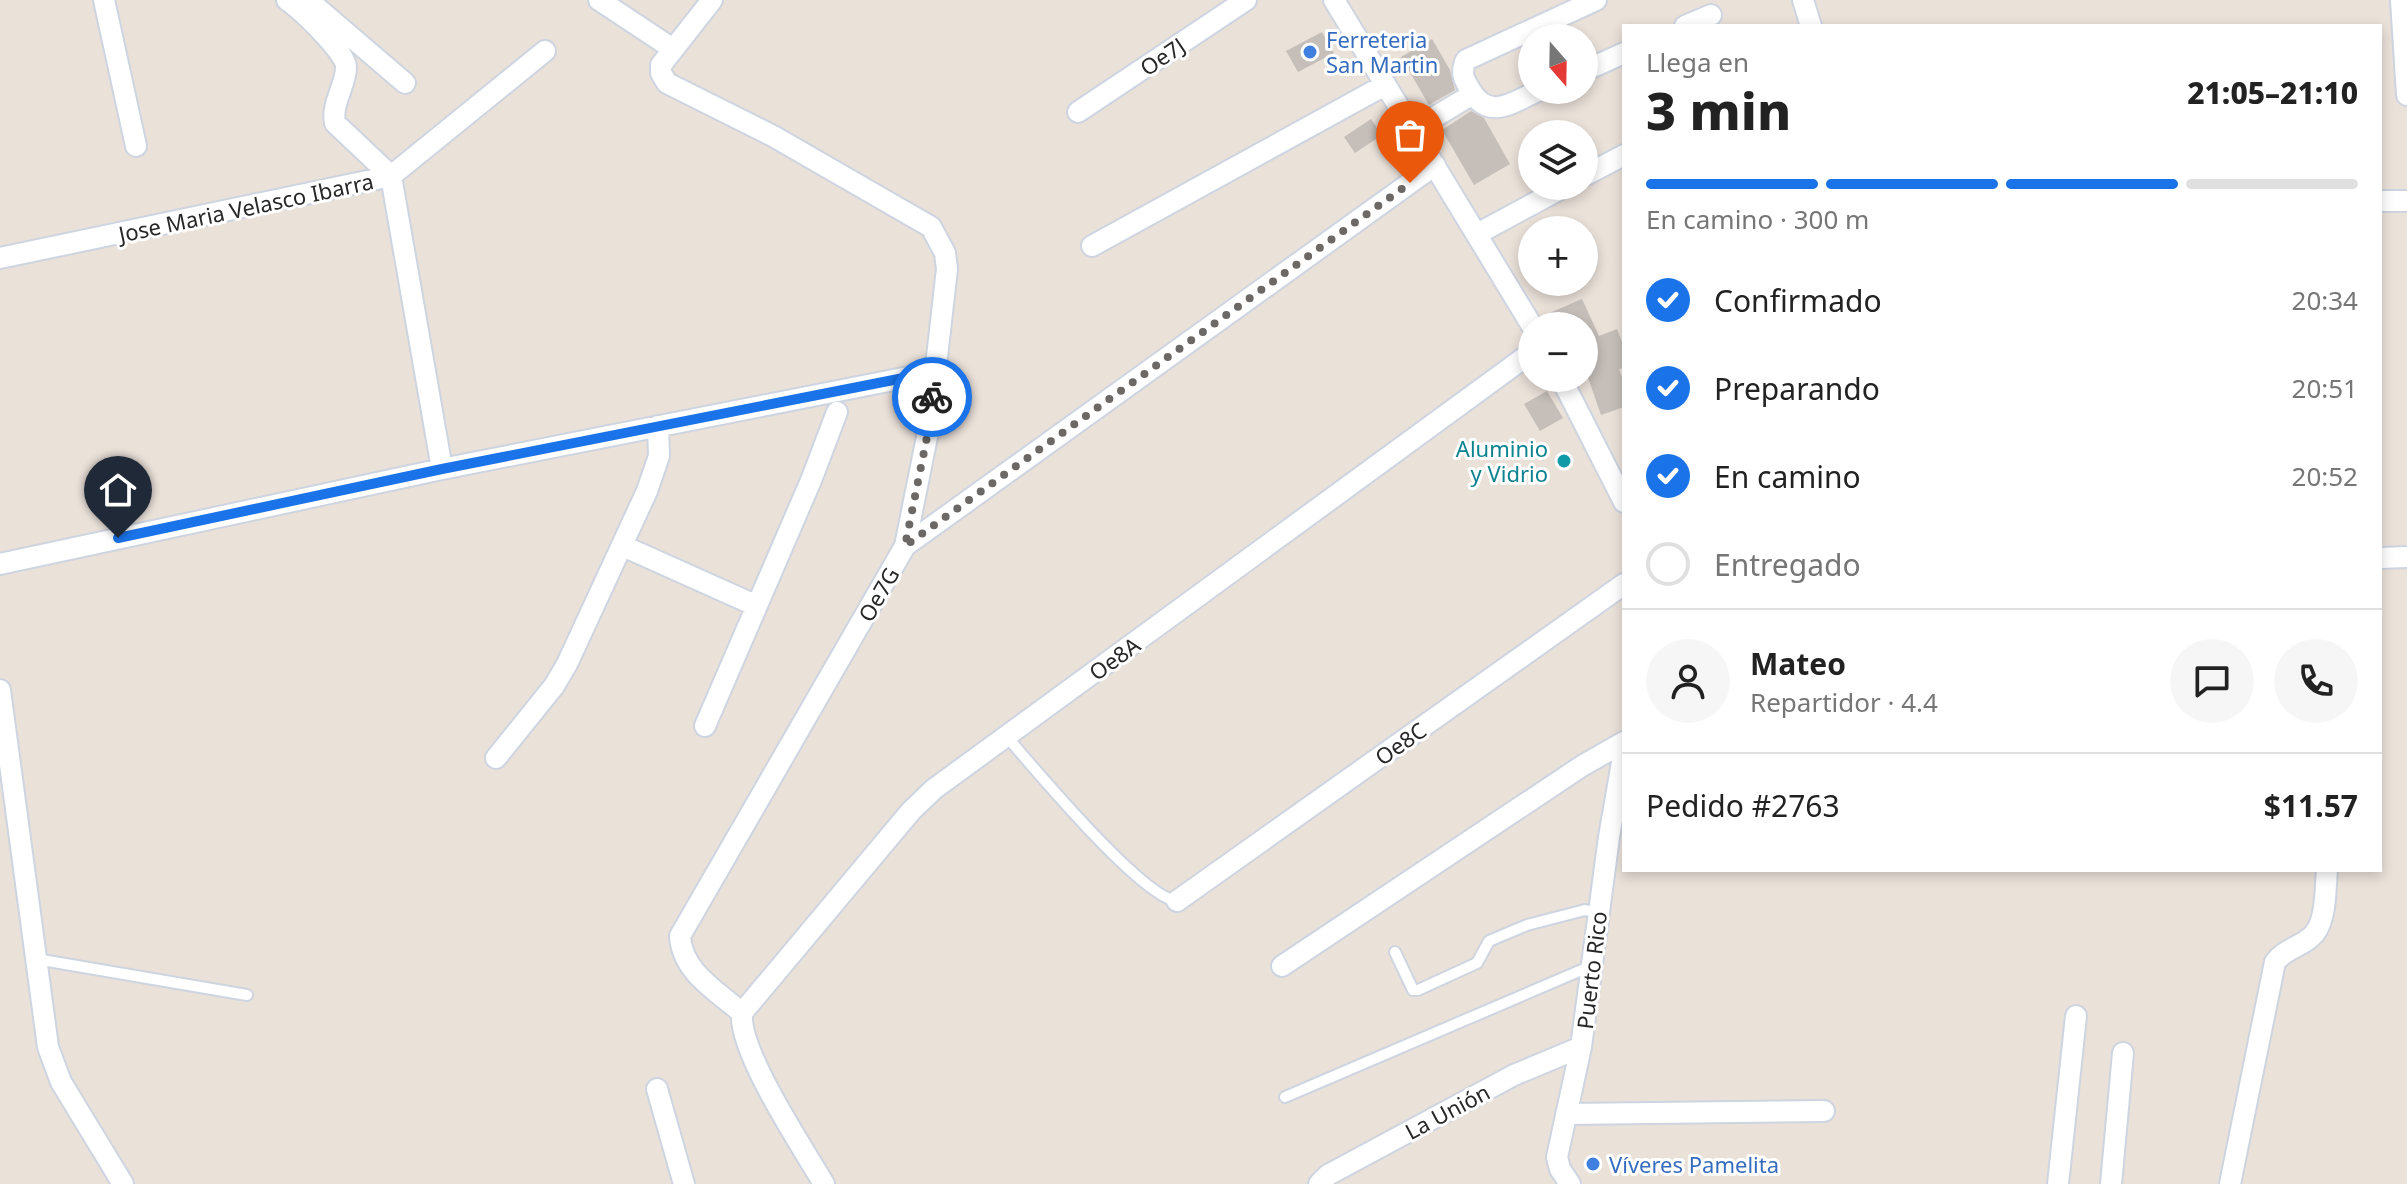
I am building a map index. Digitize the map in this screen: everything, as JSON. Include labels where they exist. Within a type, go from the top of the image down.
[{"type":"street","points":[[104,0],[136,146]]},
{"type":"street","points":[[287,0],[344,59],[346,71],[335,108],[335,123],[391,176],[442,469]]},
{"type":"street","points":[[308,0],[405,83]]},
{"type":"street","points":[[599,0],[673,49]]},
{"type":"street","name":"Oe7G","points":[[712,0],[661,65],[662,77],[667,83],[773,136],[931,227],[945,253],[947,269],[929,427],[905,546],[680,936],[681,949],[691,970],[742,1013]]},
{"type":"street","name":"Oe7J","points":[[1078,112],[1246,0]]},
{"type":"street","points":[[1334,0],[1524,312]]},
{"type":"street","points":[[1518,100],[1499,108],[1482,105],[1463,76],[1466,60],[1596,0]]},
{"type":"street","points":[[1803,0],[1810,24]]},
{"type":"street","points":[[2401,0],[2407,95]]},
{"type":"street","points":[[1689,24],[1710,14]]},
{"type":"street","name":"Jose Maria Velasco Ibarra","points":[[0,258],[391,176],[545,51]]},
{"type":"street","points":[[1598,65],[1622,54]]},
{"type":"street","points":[[1092,246],[1385,85]]},
{"type":"street","points":[[1413,130],[1473,94]]},
{"type":"street","points":[[1598,169],[1622,156]]},
{"type":"street","points":[[905,546],[1435,165]]},
{"type":"street","points":[[1477,234],[1540,200]]},
{"type":"street","points":[[2382,201],[2407,201]]},
{"type":"street","name":"Oe8A","points":[[742,1013],[934,789],[1518,362]]},
{"type":"street","points":[[0,564],[442,469],[934,372]]},
{"type":"street","points":[[1568,392],[1622,498]]},
{"type":"street","points":[[705,726],[812,478],[837,412]]},
{"type":"street","points":[[496,758],[554,686],[623,546],[657,464],[660,449],[658,426]]},
{"type":"street","points":[[623,546],[757,606]]},
{"type":"street","points":[[2382,558],[2407,557]]},
{"type":"street","name":"Oe8C","points":[[1177,901],[1622,585]]},
{"type":"street","points":[[0,690],[48,1047],[53,1066],[123,1184]]},
{"type":"street","points":[[1282,966],[1569,775],[1622,743]]},
{"type":"street","name":"Puerto Rico","points":[[1570,1184],[1560,1169],[1557,1157],[1581,1047],[1598,913],[1616,838],[1622,773]]},
{"type":"street","points":[[2230,1184],[2275,962],[2292,947],[2311,937],[2320,925],[2327,872]]},
{"type":"street","points":[[742,1013],[745,1034],[763,1077],[824,1184]]},
{"type":"street","points":[[2058,1184],[2076,1016]]},
{"type":"street","name":"La Unión","points":[[1319,1184],[1328,1175],[1514,1075],[1581,1047]]},
{"type":"street","points":[[2111,1184],[2123,1053]]},
{"type":"street","points":[[657,1089],[684,1184]]},
{"type":"street","points":[[1566,1114],[1824,1111]]},
{"type":"lane","points":[[1007,737],[1102,842],[1161,894],[1177,901]]},
{"type":"lane","points":[[1395,952],[1408,985],[1418,990],[1477,963],[1489,941],[1527,925],[1585,910],[1598,913]]},
{"type":"lane","points":[[36,959],[247,995]]},
{"type":"lane","points":[[1285,1097],[1591,966]]},
{"type":"building","name":"Ferreteria San Martin","points":[[1322,32],[1334,53],[1298,72],[1286,51]]},
{"type":"building","points":[[1432,39],[1450,70],[1455,90],[1429,105],[1401,57]]},
{"type":"building","points":[[1471,111],[1484,118],[1510,164],[1474,185],[1442,130]]},
{"type":"building","points":[[1371,119],[1382,135],[1355,153],[1344,137]]},
{"type":"building","points":[[1582,299],[1588,312],[1552,312]]},
{"type":"building","points":[[1617,329],[1622,342],[1622,368],[1619,369],[1622,408],[1601,415],[1593,392],[1598,392],[1598,334]]},
{"type":"building","points":[[1548,392],[1563,418],[1540,431],[1524,404]]},
{"type":"way so far","points":[[932,397],[905,546],[1410,183]]},
{"type":"place","name":"Ferreteria San Martin","points":[[1310,52]]},
{"type":"place","name":"Aluminio y Vidrio","points":[[1564,461]]},
{"type":"place","name":"Víveres Pamelita","points":[[1593,1164]]},
{"type":"route","points":[[118,538],[442,469],[934,372],[932,397]]}]
